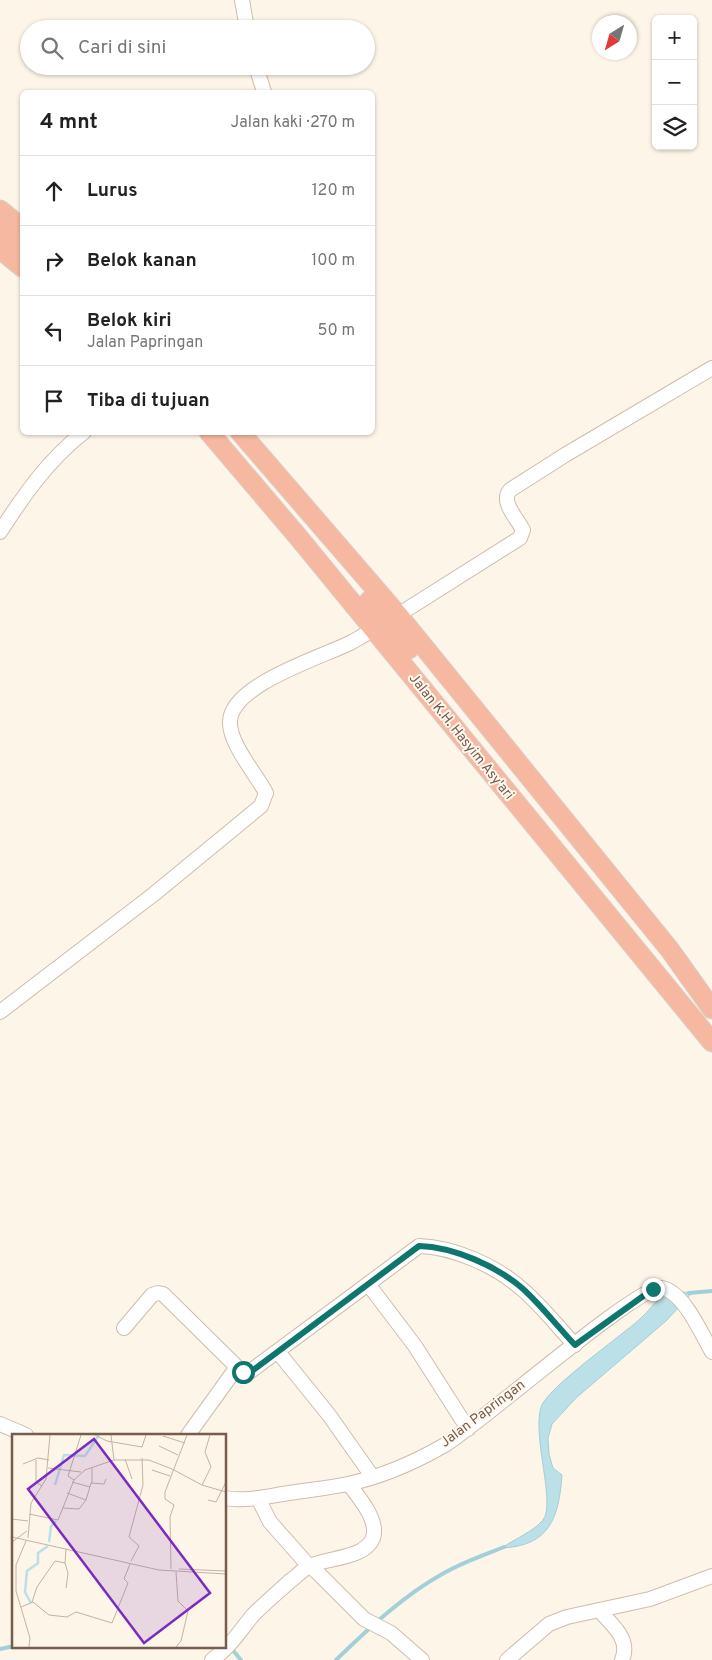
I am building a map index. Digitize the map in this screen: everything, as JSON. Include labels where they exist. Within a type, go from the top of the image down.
[{"type":"highway","points":[[0,210],[20,227]]},
{"type":"highway","points":[[20,229],[9,226],[4,232],[20,249]]},
{"type":"highway","points":[[0,249],[20,266]]},
{"type":"highway","name":"Jalan K.H. Hasyim Asy'ari","points":[[212,435],[299,538],[712,1042]]},
{"type":"highway","name":"Jalan K.H. Hasyim Asy'ari","points":[[243,435],[398,615],[670,950],[712,1008]]},
{"type":"highway","points":[[351,560],[352,576],[356,585],[444,694],[437,700],[424,692]]},
{"type":"highway","points":[[473,708],[460,700],[454,704],[454,709],[524,798],[529,808],[530,821]]},
{"type":"street","points":[[242,0],[245,20]]},
{"type":"street","points":[[259,75],[263,90]]},
{"type":"street","points":[[398,615],[520,538],[523,530],[506,499],[510,490],[565,455],[712,368]]},
{"type":"street","points":[[0,532],[42,472],[64,448],[80,435]]},
{"type":"street","points":[[0,1012],[154,894],[261,806],[266,793],[234,738],[229,721],[237,704],[246,694],[272,677],[351,643],[373,630]]},
{"type":"street","points":[[124,1328],[152,1295],[158,1292],[163,1294],[238,1368],[248,1373],[419,1246],[463,1256],[500,1273],[522,1288],[575,1345]]},
{"type":"street","points":[[368,1284],[415,1346],[468,1429]]},
{"type":"street","name":"Jalan Papringan","points":[[226,1498],[258,1498],[349,1484],[429,1453],[468,1429],[518,1386],[614,1315],[659,1288],[675,1295],[689,1312],[712,1352]]},
{"type":"street","points":[[278,1352],[329,1415],[372,1476]]},
{"type":"street","points":[[189,1434],[238,1368]]},
{"type":"street","points":[[0,1424],[24,1434]]},
{"type":"street","points":[[212,1660],[230,1646],[252,1616],[268,1600],[309,1566],[357,1553],[368,1545],[373,1538],[374,1526],[368,1512],[349,1484]]},
{"type":"street","points":[[258,1498],[270,1522],[309,1566],[316,1570],[364,1619],[391,1633],[422,1660]]},
{"type":"street","points":[[507,1660],[549,1624],[567,1617],[650,1599],[712,1576]]},
{"type":"street","points":[[599,1610],[623,1637],[625,1648],[622,1660]]},
{"type":"water","points":[[675,1291],[692,1293],[666,1321],[576,1398],[552,1424],[548,1438],[549,1454],[553,1468],[562,1475],[561,1490],[554,1516],[549,1526],[531,1542],[502,1548],[539,1524],[543,1520],[546,1511],[546,1485],[539,1435],[539,1420],[541,1407],[546,1398],[570,1375],[640,1319],[663,1296]]},
{"type":"waterway","points":[[689,1293],[712,1291]]},
{"type":"waterway","points":[[336,1660],[374,1624],[415,1591],[451,1569],[504,1547]]},
{"type":"waterway","points":[[0,1649],[12,1646]]},
{"type":"waterway","points":[[231,1648],[241,1660]]},
{"type":"route","points":[[243,1372],[248,1373],[252,1371],[411,1250],[419,1246],[428,1246],[463,1256],[500,1273],[522,1288],[575,1345],[614,1315],[653,1289]]}]
